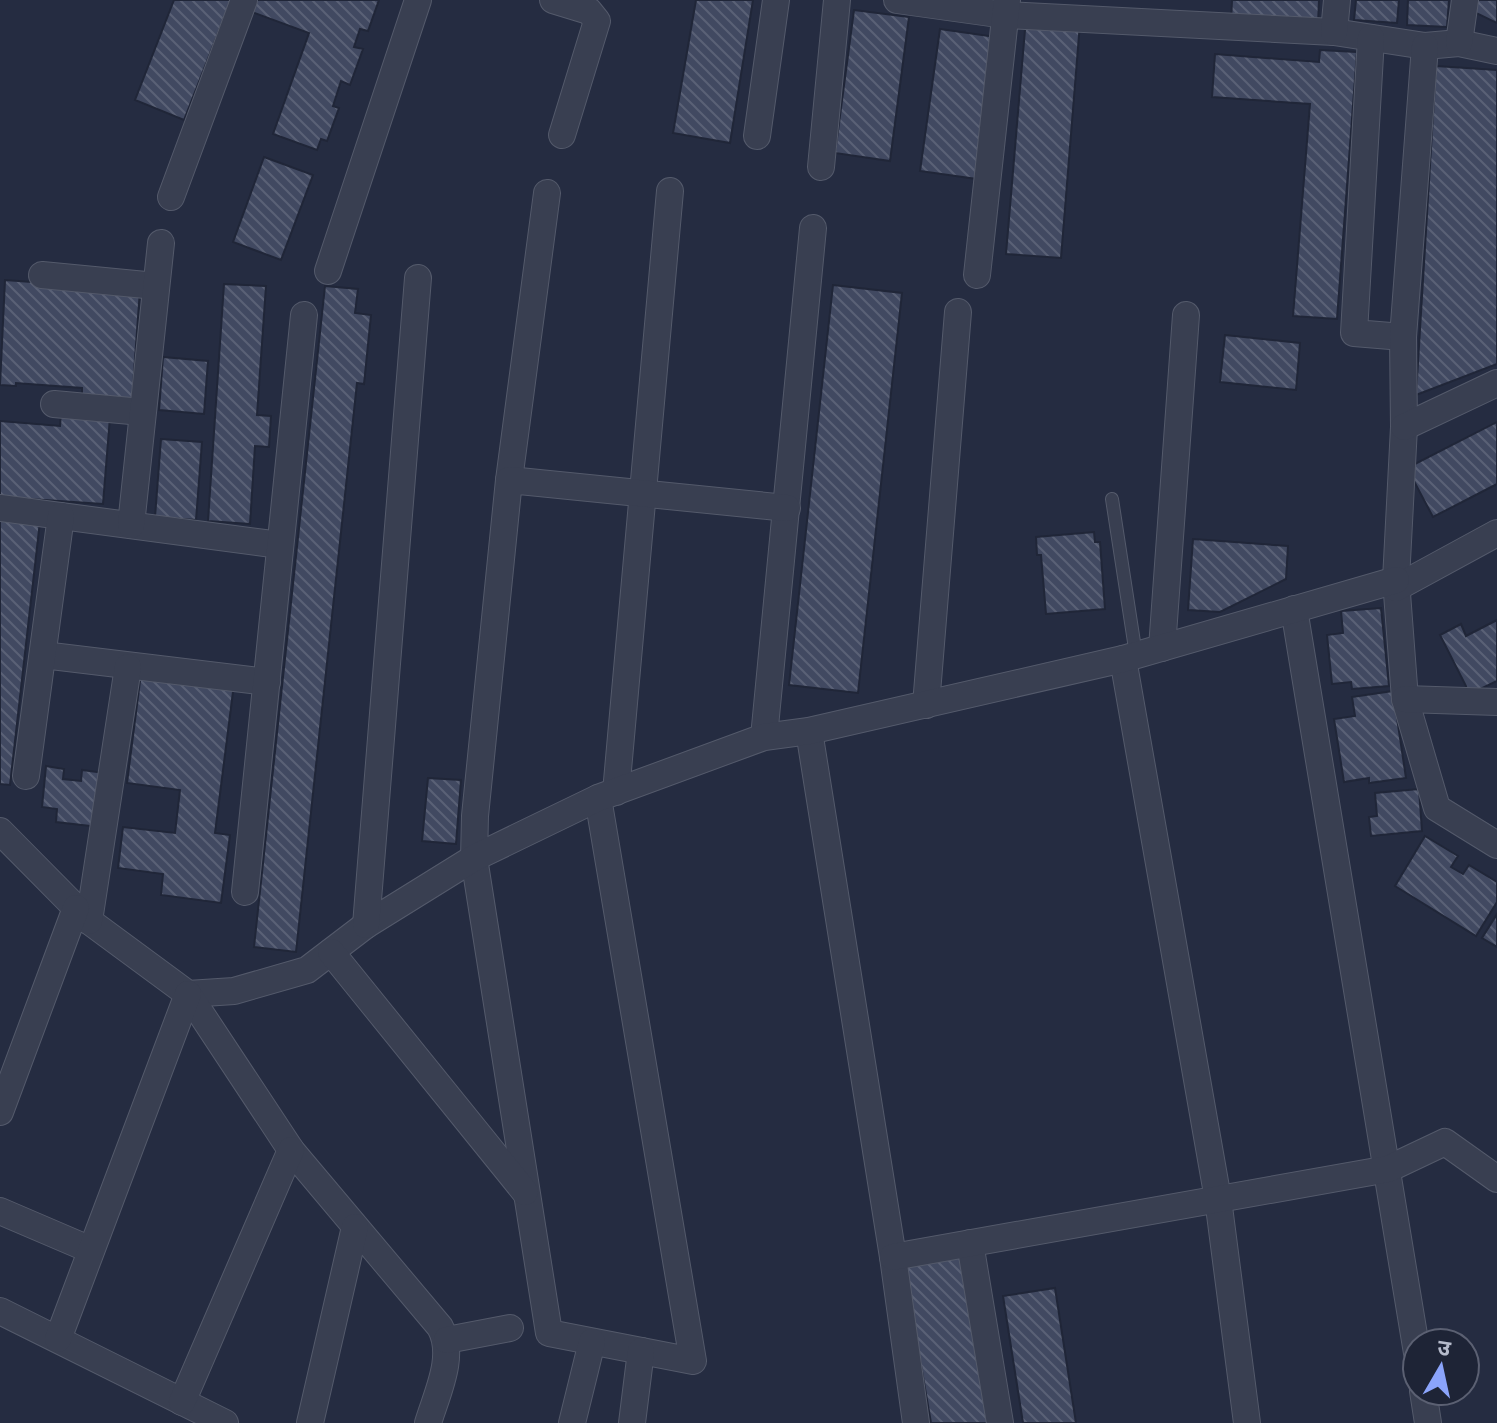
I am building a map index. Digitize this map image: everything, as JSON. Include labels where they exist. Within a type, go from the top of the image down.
[{"type":"street","points":[[171,197],[244,0]]},
{"type":"street","points":[[328,271],[418,0]]},
{"type":"street","points":[[553,0],[589,11],[597,21],[562,135]]},
{"type":"street","points":[[757,136],[776,0]]},
{"type":"street","points":[[821,167],[837,0]]},
{"type":"street","points":[[897,0],[1006,8],[1200,12],[1425,46],[1459,43],[1497,51]]},
{"type":"street","points":[[1334,32],[1337,0]]},
{"type":"street","points":[[1459,43],[1465,0]]},
{"type":"street","points":[[977,275],[1006,8]]},
{"type":"street","points":[[1371,38],[1354,333],[1403,337]]},
{"type":"street","points":[[1425,46],[1403,337],[1404,427],[1396,584],[1405,699],[1437,808],[1497,845]]},
{"type":"street","points":[[547,193],[509,480],[476,801],[474,858],[549,1333],[693,1361],[607,795],[643,493],[670,191]]},
{"type":"street","points":[[764,737],[813,228]]},
{"type":"street","points":[[131,525],[161,243]]},
{"type":"street","points":[[42,275],[156,286]]},
{"type":"street","points":[[366,925],[418,278]]},
{"type":"street","points":[[926,705],[958,312]]},
{"type":"street","points":[[245,892],[304,315]]},
{"type":"street","points":[[1162,648],[1186,315]]},
{"type":"street","points":[[1404,427],[1497,383]]},
{"type":"street","points":[[54,404],[142,412]]},
{"type":"street","points":[[509,480],[787,508]]},
{"type":"street","points":[[0,508],[280,545]]},
{"type":"street","points":[[26,776],[61,516]]},
{"type":"street","points":[[188,994],[234,991],[307,970],[366,925],[474,858],[607,795],[764,737],[809,731],[1129,657],[1294,609],[1396,584],[1497,533]]},
{"type":"street","points":[[1294,609],[1413,1327]]},
{"type":"street","points":[[43,655],[267,682]]},
{"type":"street","points":[[1129,657],[1218,1199],[1247,1423]]},
{"type":"street","points":[[0,1112],[82,914],[128,667]]},
{"type":"street","points":[[1405,699],[1497,702]]},
{"type":"street","points":[[809,731],[893,1257],[916,1423]]},
{"type":"street","points":[[0,831],[82,914],[188,994],[291,1150],[447,1340],[448,1354],[428,1423]]},
{"type":"street","points":[[331,952],[527,1195]]},
{"type":"street","points":[[58,1339],[188,994]]},
{"type":"street","points":[[893,1257],[1388,1169],[1445,1142],[1497,1179]]},
{"type":"street","points":[[182,1402],[291,1150]]},
{"type":"street","points":[[0,1211],[91,1250]]},
{"type":"street","points":[[310,1423],[355,1227]]},
{"type":"street","points":[[970,1243],[1000,1423]]},
{"type":"street","points":[[0,1311],[225,1423]]},
{"type":"street","points":[[447,1340],[510,1328]]},
{"type":"street","points":[[572,1423],[592,1342]]},
{"type":"street","points":[[632,1423],[641,1351]]},
{"type":"lane","points":[[1112,499],[1129,657]]},
{"type":"building","points":[[174,0],[231,0],[184,120],[135,100]]},
{"type":"building","points":[[256,0],[379,0],[368,31],[360,29],[354,47],[363,49],[350,85],[341,81],[333,106],[339,108],[327,141],[321,139],[317,150],[273,134],[309,33],[252,12]]},
{"type":"building","points":[[696,0],[753,0],[730,143],[673,133]]},
{"type":"building","points":[[1232,0],[1319,0],[1318,25],[1231,22]]},
{"type":"building","points":[[1356,0],[1399,0],[1397,23],[1354,20]]},
{"type":"building","points":[[1408,0],[1449,0],[1447,27],[1407,25]]},
{"type":"building","points":[[1477,0],[1497,0],[1497,23],[1472,11]]},
{"type":"building","points":[[854,10],[909,17],[890,161],[835,153]]},
{"type":"building","points":[[1026,18],[1080,23],[1061,258],[1006,254]]},
{"type":"building","points":[[940,29],[996,37],[977,179],[920,171]]},
{"type":"building","points":[[1320,50],[1357,52],[1337,319],[1293,316],[1310,104],[1212,97],[1215,54],[1319,62]]},
{"type":"building","points":[[1436,66],[1497,70],[1497,364],[1416,395]]},
{"type":"building","points":[[264,157],[313,175],[281,260],[233,242]]},
{"type":"building","points":[[5,280],[140,290],[132,400],[82,396],[82,388],[16,383],[16,386],[0,385]]},
{"type":"building","points":[[224,284],[266,286],[257,415],[271,416],[269,447],[255,446],[250,524],[208,521]]},
{"type":"building","points":[[833,285],[902,293],[858,693],[789,685]]},
{"type":"building","points":[[325,286],[358,289],[355,313],[371,315],[364,384],[357,383],[296,952],[254,947]]},
{"type":"building","points":[[1225,335],[1300,343],[1296,390],[1220,382]]},
{"type":"building","points":[[163,357],[208,361],[204,414],[159,410]]},
{"type":"building","points":[[61,413],[110,417],[103,504],[0,497],[0,421],[60,426]]},
{"type":"building","points":[[1497,422],[1497,484],[1433,517],[1407,468]]},
{"type":"building","points":[[161,439],[202,442],[196,520],[155,517]]},
{"type":"building","points":[[0,517],[40,521],[10,785],[0,784]]},
{"type":"building","points":[[1094,532],[1095,542],[1100,542],[1105,609],[1046,614],[1041,555],[1037,555],[1036,537]]},
{"type":"building","points":[[1193,539],[1288,546],[1286,579],[1220,612],[1188,610]]},
{"type":"building","points":[[1381,608],[1389,686],[1352,689],[1351,682],[1332,684],[1327,635],[1343,633],[1341,611]]},
{"type":"building","points":[[1497,620],[1497,681],[1470,694],[1440,635],[1461,624],[1466,636]]},
{"type":"building","points":[[141,673],[234,684],[215,833],[230,835],[221,903],[161,895],[163,874],[118,868],[123,827],[175,833],[180,790],[127,783]]},
{"type":"building","points":[[1393,691],[1406,778],[1369,783],[1369,778],[1344,782],[1334,719],[1355,716],[1352,697]]},
{"type":"building","points":[[46,766],[64,769],[63,779],[81,781],[82,770],[105,773],[99,827],[56,822],[57,809],[42,807]]},
{"type":"building","points":[[428,778],[461,780],[456,844],[422,841]]},
{"type":"building","points":[[1419,789],[1422,831],[1371,836],[1369,817],[1377,816],[1375,793]]},
{"type":"building","points":[[1425,836],[1458,856],[1451,867],[1463,874],[1469,865],[1497,882],[1497,902],[1476,936],[1395,886]]},
{"type":"building","points":[[1497,914],[1497,947],[1482,938]]},
{"type":"building","points":[[960,1252],[991,1423],[931,1423],[903,1262]]},
{"type":"building","points":[[1055,1288],[1076,1423],[1023,1423],[1003,1296]]}]
